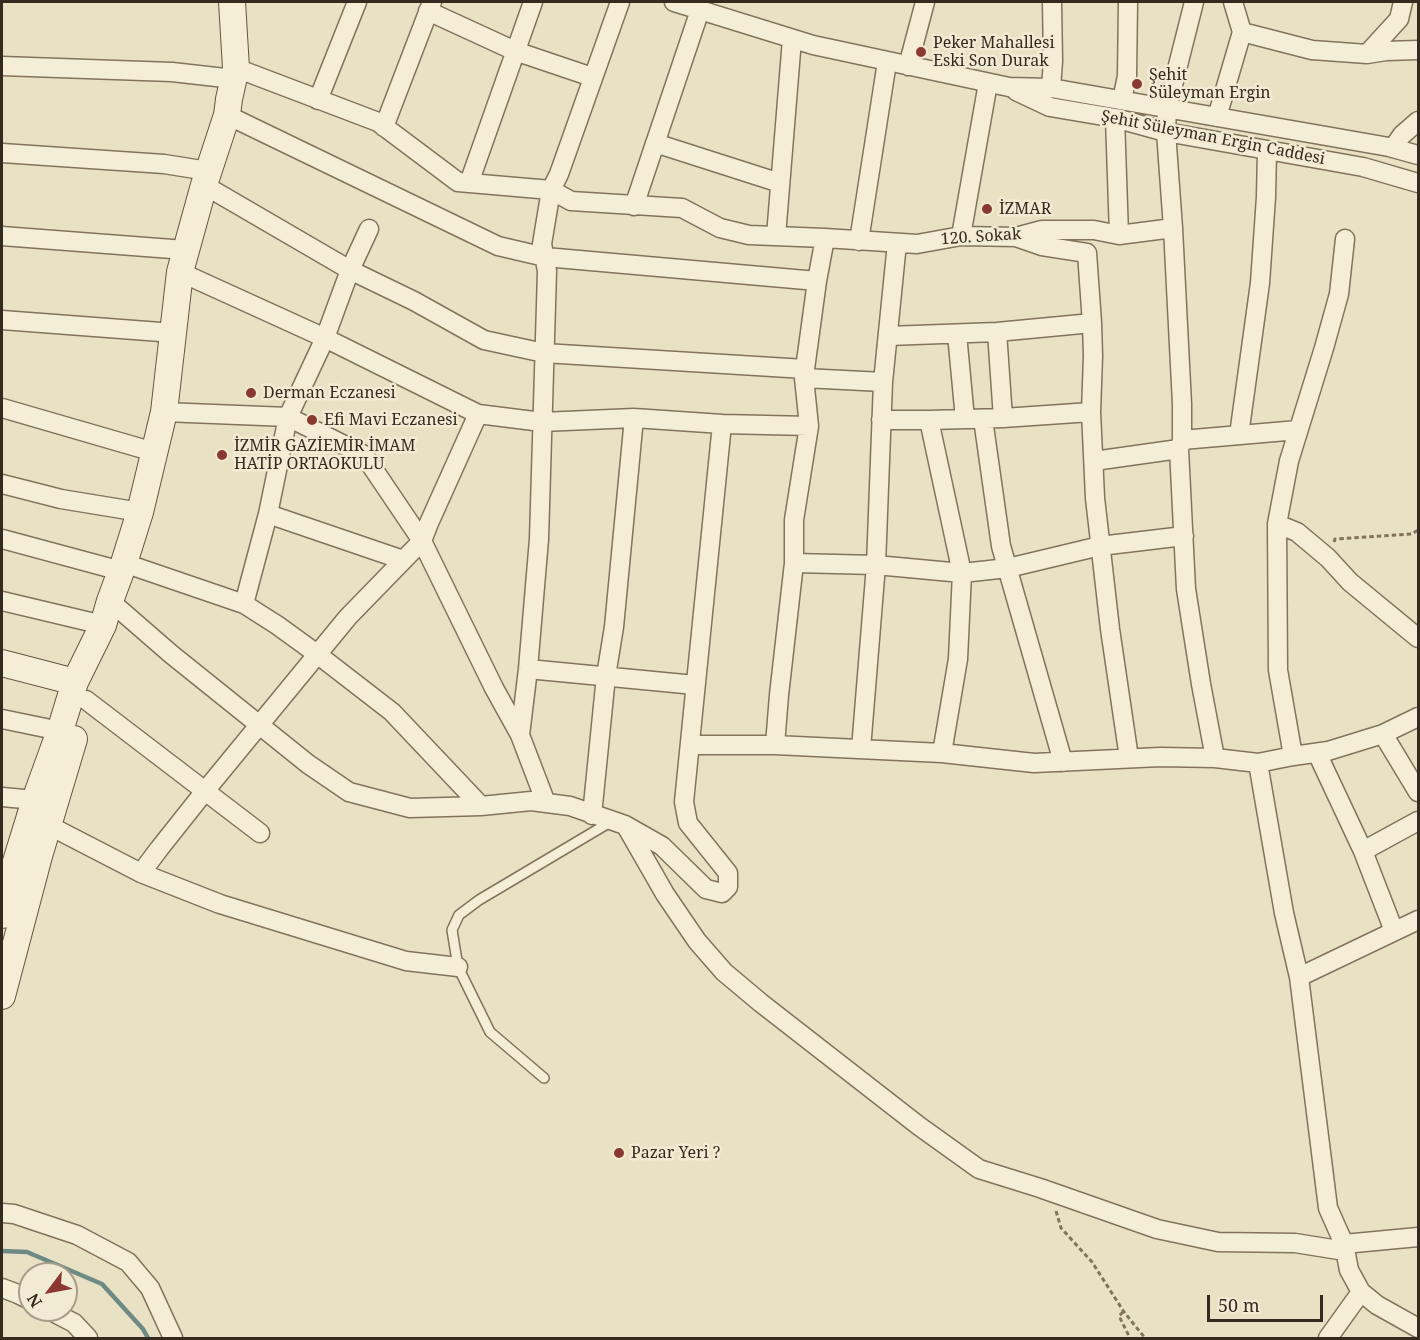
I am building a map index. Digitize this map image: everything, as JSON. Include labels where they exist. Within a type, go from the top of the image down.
[{"type":"main road","points":[[2,996],[81,691],[140,512],[164,412],[183,261],[206,178],[227,115],[235,74],[232,2]]},
{"type":"main road","points":[[2,663],[81,691]]},
{"type":"main road","points":[[3,901],[60,731],[81,691]]},
{"type":"street","points":[[318,100],[357,2]]},
{"type":"street","points":[[2,66],[235,74],[378,122],[458,182],[469,183],[533,2]]},
{"type":"street","points":[[520,735],[539,539],[547,271],[542,244],[551,190],[559,174],[620,2]]},
{"type":"street","name":"Şehit Süleyman Ergin Caddesi","points":[[674,2],[813,45],[988,83],[1009,87],[1052,88],[1393,148],[1419,155]]},
{"type":"street","points":[[908,66],[925,2]]},
{"type":"street","points":[[1052,2],[1052,88]]},
{"type":"street","points":[[1122,100],[1127,76],[1128,2]]},
{"type":"street","points":[[1194,2],[1167,108],[1166,132],[1182,404],[1180,445],[1186,589],[1215,758]]},
{"type":"street","points":[[1217,117],[1242,32],[1233,2]]},
{"type":"street","points":[[1367,54],[1399,19],[1404,2]]},
{"type":"street","points":[[384,127],[430,6],[515,51],[592,77]]},
{"type":"street","points":[[634,206],[700,10]]},
{"type":"street","points":[[1242,32],[1311,50],[1367,54],[1419,50]]},
{"type":"street","points":[[776,236],[792,39]]},
{"type":"street","points":[[859,241],[887,62]]},
{"type":"street","points":[[962,236],[988,83]]},
{"type":"street","name":"Şehit Süleyman Ergin Caddesi","points":[[1009,87],[1050,107],[1115,118],[1166,132],[1363,167],[1419,183]]},
{"type":"street","points":[[227,115],[498,246],[545,257],[817,281]]},
{"type":"street","points":[[1115,118],[1119,234]]},
{"type":"street","points":[[1393,148],[1402,135],[1419,121]]},
{"type":"street","points":[[655,143],[780,183]]},
{"type":"street","points":[[1239,435],[1260,283],[1267,151]]},
{"type":"street","points":[[2,153],[164,164],[206,178],[350,270],[414,301],[484,340],[544,353],[804,373],[883,382]]},
{"type":"street","name":"120. Sokak","points":[[469,183],[551,190],[571,201],[682,208],[720,228],[749,235],[917,244],[962,236],[1016,237],[1042,231],[1094,230],[1119,234],[1173,228]]},
{"type":"street","points":[[244,604],[268,514],[288,417],[325,338],[350,270],[369,229]]},
{"type":"street","points":[[2,236],[183,261],[325,338],[478,414],[542,422],[634,418],[722,424],[809,426]]},
{"type":"street","points":[[1016,237],[1042,246],[1088,253],[1093,356],[1091,412],[1095,498],[1110,629],[1129,758]]},
{"type":"street","points":[[775,745],[794,563],[794,520],[809,426],[804,373],[825,238]]},
{"type":"street","points":[[1293,756],[1278,670],[1277,524],[1289,461],[1339,294],[1345,239]]},
{"type":"street","points":[[861,749],[876,565],[883,382],[897,243]]},
{"type":"street","points":[[2,320],[174,333]]},
{"type":"street","points":[[888,336],[997,332],[1092,323]]},
{"type":"street","points":[[997,332],[1003,418]]},
{"type":"street","points":[[957,334],[1001,546],[1063,762]]},
{"type":"street","points":[[2,408],[154,452]]},
{"type":"street","points":[[164,412],[288,417],[364,455],[423,542],[494,688],[520,735],[546,803]]},
{"type":"street","points":[[881,420],[1003,418],[1091,412]]},
{"type":"street","points":[[141,873],[348,617],[423,542],[429,523],[478,414]]},
{"type":"street","points":[[592,814],[606,676],[614,627],[634,418]]},
{"type":"street","points":[[929,420],[962,573],[958,659],[942,753]]},
{"type":"street","points":[[110,601],[259,725],[308,764],[349,792],[410,808],[481,806],[531,801],[570,806],[620,822],[662,846],[706,889],[722,893],[728,887],[728,873],[688,823],[684,802],[722,424]]},
{"type":"street","points":[[1094,461],[1239,435],[1298,430]]},
{"type":"street","points":[[2,483],[61,499],[140,512]]},
{"type":"street","points":[[268,514],[403,560]]},
{"type":"street","points":[[1277,524],[1297,532],[1328,558],[1350,582],[1419,638]]},
{"type":"street","points":[[794,563],[876,565],[962,573],[1008,568],[1100,546],[1184,536]]},
{"type":"street","points":[[2,539],[123,567],[244,604],[317,654],[392,712],[481,806]]},
{"type":"street","points":[[2,601],[100,634]]},
{"type":"street","points":[[528,669],[695,685]]},
{"type":"street","points":[[81,691],[260,833]]},
{"type":"street","points":[[690,745],[775,745],[942,753],[1035,763],[1160,757],[1215,758],[1258,763],[1328,751],[1383,734],[1419,717]]},
{"type":"street","points":[[2,719],[60,731]]},
{"type":"street","points":[[1383,734],[1419,792]]},
{"type":"street","points":[[1317,753],[1363,851],[1394,932]]},
{"type":"street","points":[[1258,763],[1284,913],[1299,977],[1328,1208],[1345,1247],[1348,1270],[1361,1292],[1377,1305],[1419,1330],[1413,1338]]},
{"type":"street","points":[[2,797],[35,800]]},
{"type":"street","points":[[620,822],[697,941],[724,972],[760,1003],[919,1126],[979,1169],[1157,1229],[1218,1242],[1295,1243],[1345,1247],[1419,1237]]},
{"type":"street","points":[[1363,851],[1419,822]]},
{"type":"street","points":[[48,825],[141,873],[220,904],[406,961],[458,967]]},
{"type":"street","points":[[1299,977],[1419,920]]},
{"type":"street","points":[[2,1213],[14,1214],[77,1235],[128,1263],[150,1288],[173,1338]]},
{"type":"street","points":[[2,1288],[18,1294]]},
{"type":"street","points":[[1328,1338],[1361,1292]]},
{"type":"street","points":[[72,1322],[88,1338]]},
{"type":"lane","points":[[544,1078],[490,1032],[458,967],[452,930],[459,915],[478,900],[620,822]]},
{"type":"path","points":[[1328,558],[1335,540],[1412,534],[1419,530]]},
{"type":"path","points":[[1050,1192],[1061,1228],[1092,1262],[1124,1312],[1145,1338]]},
{"type":"path","points":[[1124,1312],[1119,1316],[1130,1338]]},
{"type":"waterway","points":[[2,1251],[27,1252],[102,1284],[143,1329],[148,1338]]},
{"type":"place","name":"Peker Mahallesi Eski Son Durak","points":[[921,52]]},
{"type":"place","name":"Şehit Süleyman Ergin","points":[[1137,84]]},
{"type":"place","name":"İZMAR","points":[[987,209]]},
{"type":"place","name":"Derman Eczanesi","points":[[251,393]]},
{"type":"place","name":"Efi Mavi Eczanesi","points":[[312,420]]},
{"type":"place","name":"İZMİR GAZİEMİR İMAM HATİP ORTAOKULU","points":[[222,455]]},
{"type":"place","name":"Pazar Yeri ?","points":[[619,1153]]}]
